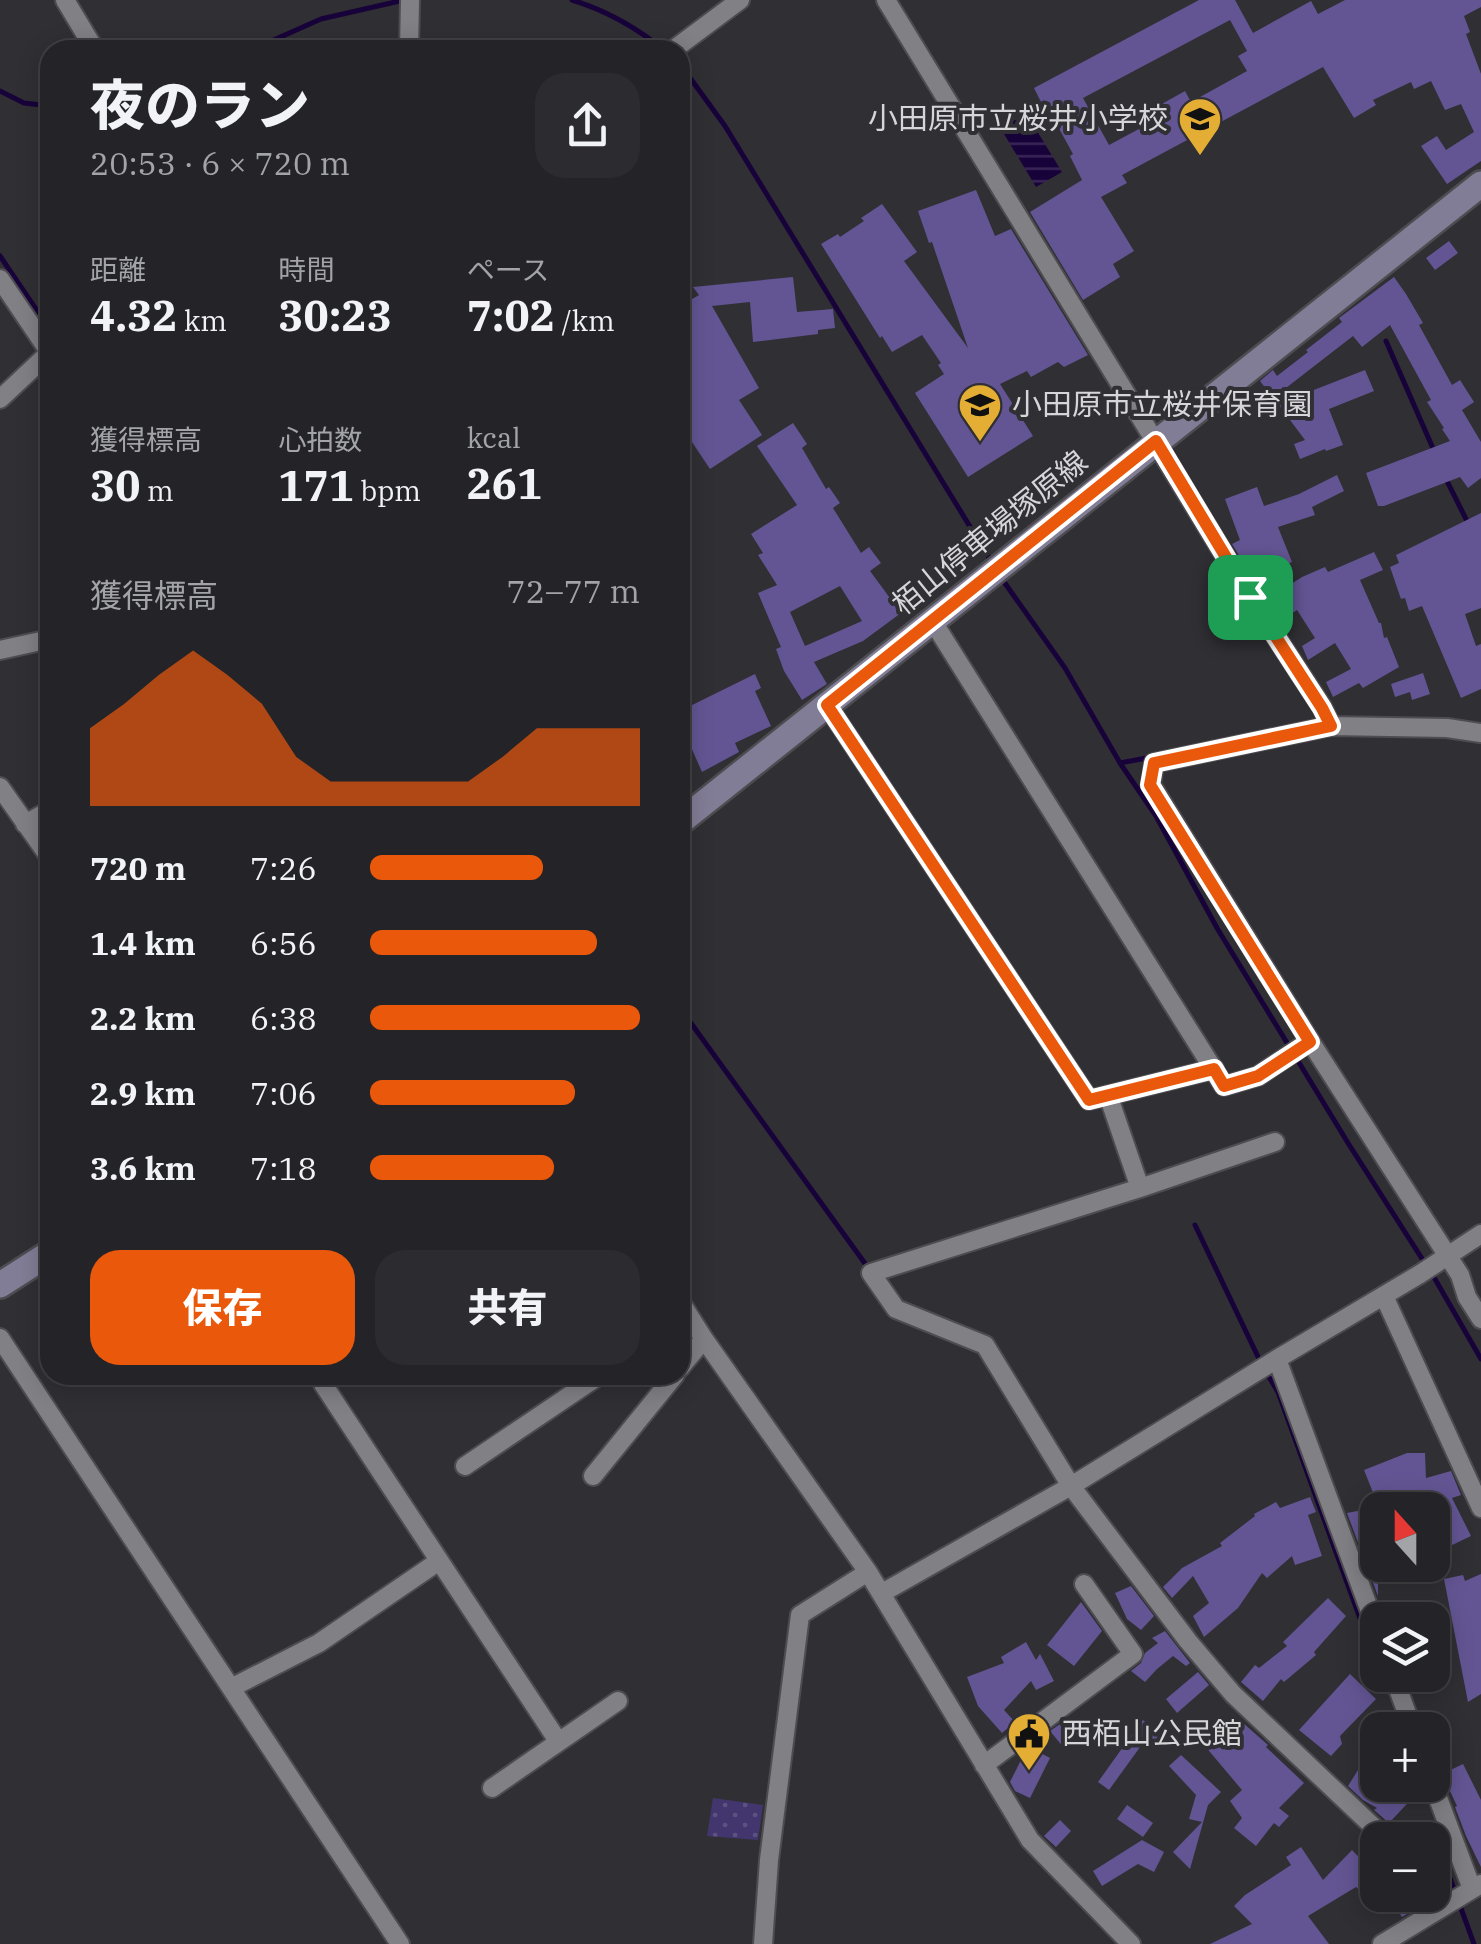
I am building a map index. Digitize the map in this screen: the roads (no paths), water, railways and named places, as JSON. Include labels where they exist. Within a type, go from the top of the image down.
[{"type":"main road","name":"栢山停車場塚原線","points":[[690,814],[1481,184]]},
{"type":"main road","points":[[0,1285],[40,1259]]},
{"type":"street","points":[[65,0],[88,40]]},
{"type":"street","points":[[686,40],[740,0]]},
{"type":"street","points":[[886,0],[1331,726]]},
{"type":"street","points":[[409,4],[409,40]]},
{"type":"street","points":[[0,278],[40,338]]},
{"type":"street","points":[[0,399],[40,362]]},
{"type":"street","points":[[932,620],[1224,1086],[1258,1076],[1310,1042]]},
{"type":"street","points":[[0,650],[40,641]]},
{"type":"street","points":[[827,705],[1089,1100],[1214,1069]]},
{"type":"street","points":[[1481,734],[1447,728],[1331,726],[1154,763],[1150,785],[1460,1275],[1481,1319]]},
{"type":"street","points":[[0,788],[40,844]]},
{"type":"street","points":[[25,824],[40,816]]},
{"type":"street","points":[[1108,1096],[1140,1188]]},
{"type":"street","points":[[1275,1142],[872,1273],[896,1309],[985,1345],[1071,1486],[1188,1642],[1344,1802],[1382,1836],[1453,1839]]},
{"type":"street","points":[[882,1593],[1071,1486],[1481,1234]]},
{"type":"street","points":[[1384,1296],[1481,1508]]},
{"type":"street","points":[[690,1321],[882,1593],[1030,1840],[1131,1944]]},
{"type":"street","points":[[0,1338],[400,1944]]},
{"type":"street","points":[[690,1356],[704,1338]]},
{"type":"street","points":[[1276,1359],[1366,1602]]},
{"type":"street","points":[[324,1385],[558,1741]]},
{"type":"street","points":[[465,1466],[585,1385]]},
{"type":"street","points":[[594,1476],[667,1385]]},
{"type":"street","points":[[231,1688],[319,1643],[439,1561]]},
{"type":"street","points":[[763,1944],[769,1860],[800,1615],[868,1572]]},
{"type":"street","points":[[984,1765],[1133,1654],[1084,1584]]},
{"type":"street","points":[[492,1788],[618,1702]]},
{"type":"street","points":[[1382,1944],[1477,1886],[1439,1802]]},
{"type":"waterway","points":[[274,40],[321,19],[404,0]]},
{"type":"waterway","points":[[572,0],[620,20],[651,40]]},
{"type":"waterway","points":[[690,78],[725,126],[991,561]]},
{"type":"waterway","points":[[0,91],[24,103],[40,105]]},
{"type":"waterway","points":[[0,256],[40,315]]},
{"type":"waterway","points":[[1386,341],[1435,453]]},
{"type":"waterway","points":[[1445,477],[1469,525]]},
{"type":"waterway","points":[[1002,579],[1065,668],[1156,816],[1217,928],[1481,1359]]},
{"type":"waterway","points":[[1120,763],[1152,757]]},
{"type":"waterway","points":[[690,1022],[869,1269]]},
{"type":"waterway","points":[[1195,1225],[1261,1363]]},
{"type":"waterway","points":[[1266,1372],[1278,1392],[1360,1618]]},
{"type":"waterway","points":[[1450,1878],[1474,1944]]},
{"type":"place","name":"小田原市立桜井小学校","points":[[1200,157]]},
{"type":"place","name":"小田原市立桜井保育園","points":[[980,443]]},
{"type":"place","name":"西栢山公民館","points":[[1029,1772]]}]
